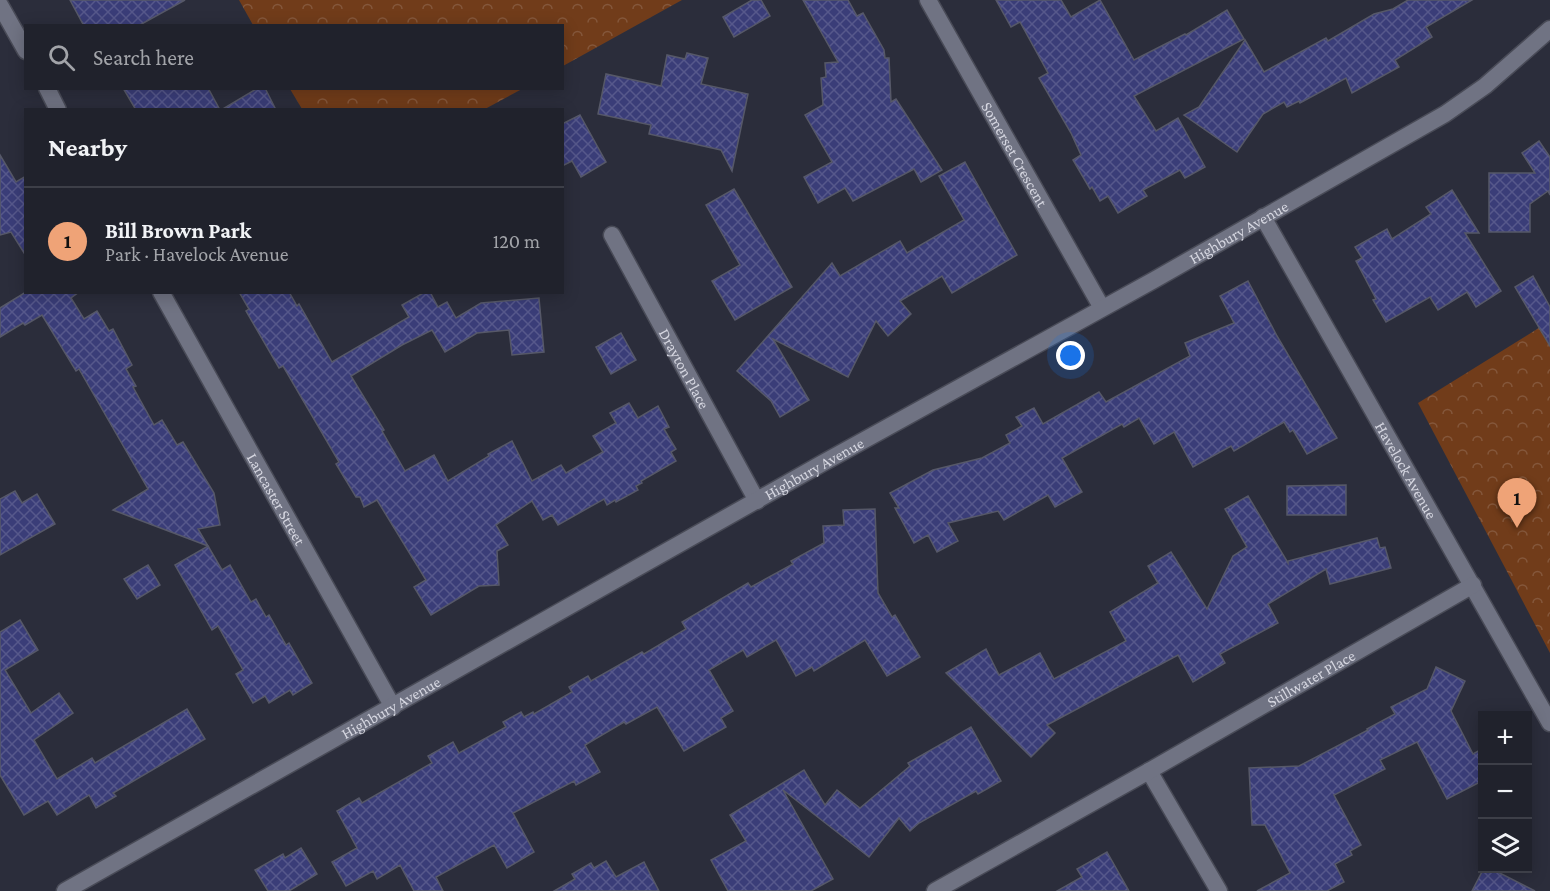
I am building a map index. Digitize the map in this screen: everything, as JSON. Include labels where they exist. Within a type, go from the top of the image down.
[{"type":"street","name":"Somerset Crescent","points":[[928,0],[1102,308]]},
{"type":"street","points":[[0,5],[24,47]]},
{"type":"street","name":"Highbury Avenue","points":[[65,891],[1445,114],[1485,86],[1550,30]]},
{"type":"street","points":[[47,90],[57,108]]},
{"type":"street","name":"Havelock Avenue","points":[[1263,217],[1550,723]]},
{"type":"street","name":"Drayton Place","points":[[612,235],[757,501]]},
{"type":"street","name":"Lancaster Street","points":[[162,294],[393,707]]},
{"type":"street","name":"Stillwater Place","points":[[935,891],[1473,585]]},
{"type":"street","points":[[1149,771],[1220,891]]},
{"type":"green space","points":[[239,0],[682,0],[564,65],[564,24],[252,24]]},
{"type":"green space","points":[[291,90],[520,90],[487,108],[301,108]]},
{"type":"green space","points":[[1550,321],[1550,653],[1418,403]]},
{"type":"building","points":[[70,0],[185,0],[142,24],[83,24]]},
{"type":"building","points":[[752,0],[761,0],[770,16],[734,37],[723,17]]},
{"type":"building","points":[[803,0],[848,0],[857,16],[863,13],[884,50],[885,58],[889,58],[891,102],[896,99],[942,170],[921,182],[914,169],[853,201],[845,188],[818,203],[804,177],[832,162],[805,115],[823,105],[821,78],[826,77],[825,63],[838,62]]},
{"type":"building","points":[[996,0],[1061,0],[1071,17],[1100,0],[1134,60],[1186,35],[1227,10],[1244,39],[1134,96],[1156,131],[1178,118],[1205,167],[1185,178],[1180,170],[1143,190],[1147,196],[1118,213],[1108,196],[1100,201],[1073,160],[1081,155],[1039,78],[1048,73],[1020,22],[1011,27]]},
{"type":"building","points":[[1408,0],[1472,0],[1426,27],[1432,37],[1395,60],[1399,67],[1352,93],[1346,78],[1300,103],[1299,101],[1287,107],[1284,102],[1263,114],[1237,152],[1184,115],[1199,107],[1245,40],[1264,72],[1326,38],[1328,41],[1374,14],[1393,9]]},
{"type":"building","points":[[687,53],[708,58],[701,84],[748,94],[732,171],[721,150],[649,134],[651,125],[598,114],[606,74],[661,86],[667,55],[685,59]]},
{"type":"building","points":[[124,90],[209,90],[219,108],[135,108]]},
{"type":"building","points":[[255,90],[266,90],[275,108],[224,108]]},
{"type":"building","points":[[580,115],[606,162],[581,177],[572,161],[564,165],[564,123]]},
{"type":"building","points":[[1539,141],[1550,157],[1550,195],[1548,191],[1530,204],[1530,232],[1489,232],[1489,173],[1535,173],[1522,153]]},
{"type":"building","points":[[0,155],[16,182],[24,177],[24,253],[11,232],[0,235]]},
{"type":"building","points":[[965,162],[1017,255],[952,293],[942,276],[900,301],[911,314],[888,336],[876,321],[848,377],[773,339],[809,400],[780,417],[771,401],[737,371],[832,263],[840,276],[900,241],[907,253],[964,220],[939,176]]},
{"type":"building","points":[[734,189],[792,287],[735,320],[712,281],[740,265],[706,205]]},
{"type":"building","points":[[1452,190],[1479,233],[1465,233],[1501,291],[1476,307],[1467,292],[1438,310],[1430,297],[1386,322],[1373,300],[1376,299],[1356,261],[1362,258],[1355,247],[1387,229],[1392,239],[1431,214],[1426,207]]},
{"type":"building","points":[[1533,276],[1550,307],[1550,346],[1515,287]]},
{"type":"building","points":[[1248,281],[1277,336],[1337,438],[1307,454],[1293,430],[1290,432],[1284,422],[1234,451],[1231,446],[1193,467],[1174,432],[1154,444],[1139,418],[1124,427],[1122,424],[1062,458],[1082,492],[1055,507],[1048,495],[1004,520],[998,511],[948,523],[958,541],[937,552],[928,535],[914,543],[895,508],[899,508],[890,493],[933,470],[982,458],[1010,443],[1006,435],[1022,426],[1016,417],[1034,408],[1043,424],[1099,392],[1106,402],[1190,356],[1185,343],[1234,323],[1220,296]]},
{"type":"building","points":[[24,293],[76,294],[71,298],[84,319],[97,311],[109,331],[113,329],[132,365],[126,369],[136,386],[133,387],[154,425],[162,420],[177,445],[183,442],[214,493],[220,525],[198,529],[208,546],[113,510],[148,489],[79,369],[76,371],[42,315],[0,337],[0,308]]},
{"type":"building","points":[[240,294],[290,294],[297,306],[299,304],[332,362],[409,317],[402,305],[421,294],[431,294],[438,307],[447,302],[456,318],[481,303],[539,298],[544,352],[512,355],[509,330],[477,333],[445,352],[432,330],[351,376],[384,430],[382,431],[405,471],[434,455],[448,481],[512,441],[532,481],[561,465],[566,473],[603,452],[593,436],[616,423],[610,413],[629,403],[638,418],[658,406],[669,427],[664,429],[676,449],[671,452],[676,461],[641,481],[642,483],[636,486],[638,490],[616,502],[615,500],[607,505],[604,499],[558,525],[552,515],[543,520],[532,501],[496,525],[508,545],[497,551],[499,585],[479,586],[431,615],[414,587],[426,580],[377,500],[364,507],[360,497],[356,497],[336,464],[339,462],[283,366],[279,368],[246,311],[249,309]]},
{"type":"building","points":[[621,333],[636,360],[611,374],[596,347]]},
{"type":"building","points":[[1346,485],[1346,515],[1287,515],[1287,486]]},
{"type":"building","points":[[15,491],[22,503],[37,494],[55,524],[0,555],[0,499]]},
{"type":"building","points":[[1248,496],[1288,563],[1288,561],[1377,538],[1380,548],[1385,547],[1391,568],[1330,584],[1326,569],[1268,604],[1278,623],[1220,654],[1225,663],[1193,682],[1178,655],[1047,725],[1055,733],[1031,757],[946,673],[986,649],[999,675],[1040,653],[1054,679],[1126,641],[1110,612],[1158,583],[1148,566],[1171,552],[1207,609],[1233,556],[1247,547],[1225,509]]},
{"type":"building","points":[[875,509],[878,593],[892,617],[895,615],[920,657],[887,676],[865,640],[814,671],[812,667],[796,676],[776,640],[747,657],[743,650],[709,670],[733,711],[721,718],[726,727],[684,751],[657,707],[626,724],[624,722],[585,745],[600,772],[576,785],[574,781],[513,813],[534,852],[507,868],[494,845],[436,877],[443,891],[414,891],[400,865],[377,879],[373,871],[346,886],[332,862],[357,848],[337,811],[359,798],[362,803],[432,763],[428,756],[453,742],[459,753],[506,727],[503,722],[521,712],[524,717],[533,712],[534,714],[572,692],[569,687],[588,676],[591,681],[642,652],[644,654],[686,629],[682,622],[748,583],[751,587],[793,564],[791,561],[824,543],[823,526],[844,525],[843,510]]},
{"type":"building","points":[[208,546],[222,570],[230,565],[251,602],[256,599],[266,617],[269,615],[286,645],[289,643],[312,683],[293,695],[290,690],[269,703],[265,696],[253,703],[236,674],[243,670],[218,626],[212,630],[175,565]]},
{"type":"building","points":[[148,565],[160,585],[137,599],[124,579]]},
{"type":"building","points":[[20,620],[38,650],[5,670],[31,713],[59,693],[73,713],[34,740],[57,779],[92,758],[95,763],[187,709],[205,739],[113,793],[116,796],[96,808],[89,795],[57,815],[48,801],[24,815],[0,775],[0,632]]},
{"type":"building","points":[[1436,667],[1465,681],[1451,711],[1473,754],[1478,751],[1478,783],[1447,799],[1417,742],[1380,760],[1385,769],[1334,795],[1361,845],[1350,851],[1352,855],[1335,864],[1344,882],[1327,891],[1257,891],[1290,873],[1265,825],[1252,825],[1249,768],[1299,766],[1395,714],[1391,707],[1427,689]]},
{"type":"building","points":[[971,727],[1001,781],[978,794],[976,791],[919,823],[910,831],[899,818],[869,857],[783,790],[833,879],[811,891],[728,891],[711,860],[746,841],[730,815],[804,770],[825,805],[837,790],[860,808],[910,766],[908,763]]},
{"type":"building","points":[[301,848],[317,874],[289,891],[268,891],[255,870],[283,854],[285,858]]},
{"type":"building","points":[[1107,852],[1129,891],[1057,891],[1082,877],[1077,869]]},
{"type":"building","points":[[606,861],[616,877],[644,862],[659,891],[554,891],[575,879],[572,874],[591,863],[594,868]]},
{"type":"building","points":[[1481,873],[1500,873],[1535,891],[1472,891]]},
{"type":"place","name":"Bill Brown Park","points":[[1517,528]]}]
